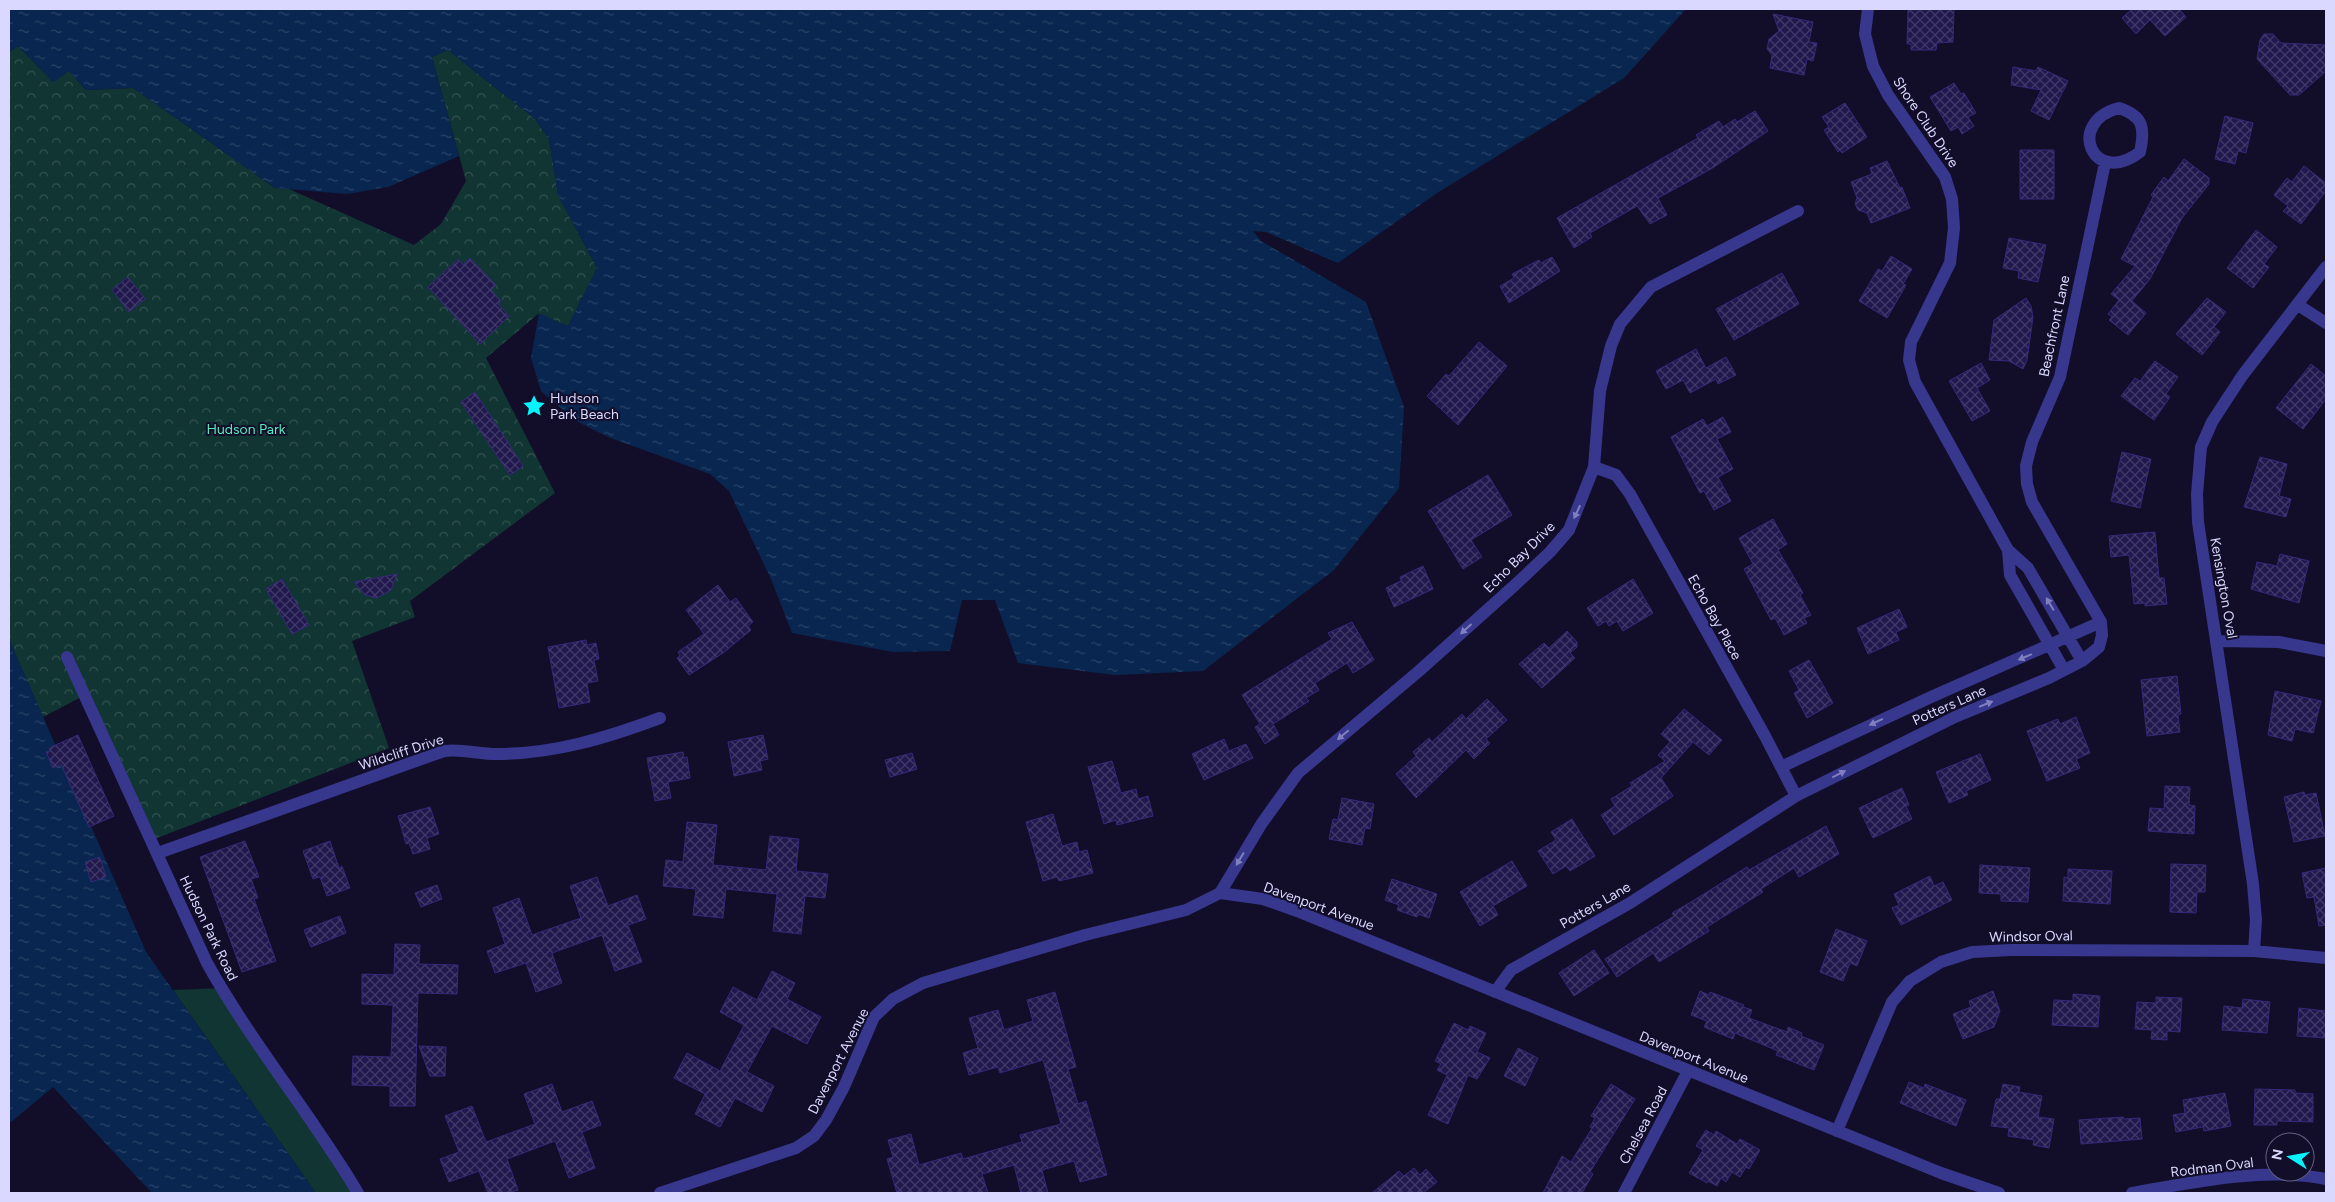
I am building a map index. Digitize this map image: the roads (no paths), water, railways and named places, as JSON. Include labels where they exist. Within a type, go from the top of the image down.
[{"type":"street","name":"Shore Club Drive","points":[[1868,9],[1865,34],[1872,66],[1888,95],[1945,177],[1952,199],[1954,228],[1950,263],[1911,342],[1909,360],[1916,382],[2008,550],[2028,568],[2070,637],[2082,661]]},
{"type":"street","points":[[2119,108],[2130,112],[2138,120],[2144,131],[2140,152],[2130,160],[2120,163],[2105,162],[2092,154],[2089,143],[2090,131],[2096,119],[2106,112],[2119,108]]},
{"type":"street","name":"Beachfront Lane","points":[[2101,622],[2032,502],[2027,484],[2026,466],[2032,442],[2060,377],[2105,162]]},
{"type":"street","name":"Echo Bay Drive","points":[[1220,892],[1262,823],[1298,773],[1418,671],[1550,552],[1569,530],[1594,467],[1600,391],[1611,346],[1620,324],[1651,287],[1798,211]]},
{"type":"street","name":"Kensington Oval","points":[[2254,952],[2256,920],[2253,884],[2217,641],[2208,598],[2198,522],[2197,494],[2202,447],[2212,422],[2232,392],[2326,267]]},
{"type":"street","points":[[2298,304],[2326,323]]},
{"type":"street","name":"Echo Bay Place","points":[[1594,467],[1616,475],[1630,494],[1796,796]]},
{"type":"street","name":"Shore Club Drive","points":[[2008,550],[2010,575],[2064,670]]},
{"type":"street","name":"Potters Lane","points":[[1495,992],[1511,970],[1630,902],[1796,796],[1955,717],[2082,661],[2099,647],[2102,635],[2101,622],[1931,697],[1780,767]]},
{"type":"street","points":[[2217,641],[2279,642],[2326,652]]},
{"type":"street","name":"Hudson Park Road","points":[[68,656],[207,963],[264,1054],[306,1111],[358,1193]]},
{"type":"street","name":"Wildcliff Drive","points":[[158,853],[444,751],[462,750],[495,754],[560,749],[611,736],[660,718]]},
{"type":"street","name":"Davenport Avenue","points":[[660,1193],[796,1148],[814,1136],[826,1120],[844,1087],[874,1016],[893,999],[922,984],[1085,935],[1186,910],[1220,892],[1263,898],[1951,1178],[1999,1193]]},
{"type":"street","name":"Windsor Oval","points":[[1837,1131],[1892,1002],[1910,982],[1941,962],[1972,952],[2012,950],[2254,952],[2326,958]]},
{"type":"street","name":"Chelsea Road","points":[[1624,1193],[1688,1071]]},
{"type":"street","name":"Rodman Oval","points":[[2132,1193],[2191,1182],[2254,1176],[2326,1178]]},
{"type":"water","points":[[9,9],[1686,9],[1624,78],[1437,193],[1338,263],[1266,232],[1253,231],[1261,241],[1366,302],[1404,407],[1399,488],[1334,570],[1203,671],[1115,675],[1018,663],[995,600],[962,600],[950,651],[893,652],[792,633],[771,579],[729,491],[710,474],[608,437],[576,421],[541,391],[531,358],[539,313],[568,326],[597,268],[558,195],[549,139],[535,119],[448,50],[432,57],[459,156],[388,187],[347,194],[275,188],[133,88],[86,90],[69,71],[53,82],[18,46],[9,53]]},
{"type":"water","points":[[9,639],[146,952],[316,1193],[152,1193],[53,1087],[11,1122],[9,1119]]},
{"type":"place","name":"Hudson Park Beach","points":[[534,406]]},
{"type":"park label","name":"Hudson Park","points":[[246,429]]}]
